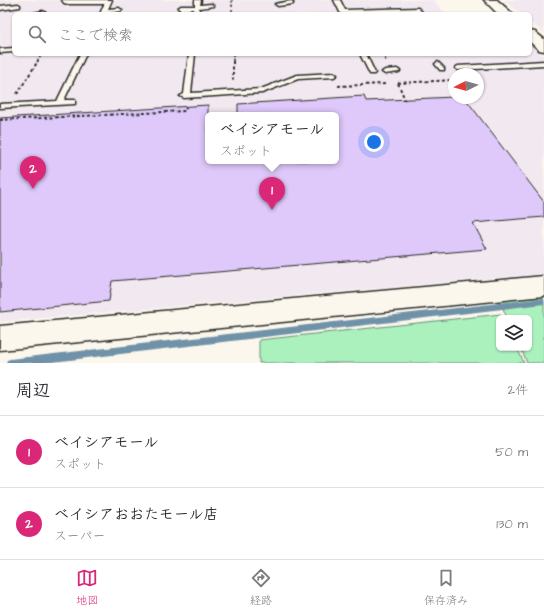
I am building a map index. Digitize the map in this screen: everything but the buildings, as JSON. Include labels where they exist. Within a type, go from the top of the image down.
[{"type":"street","points":[[68,0],[104,8]]},
{"type":"street","points":[[490,0],[504,12]]},
{"type":"street","points":[[532,37],[544,47]]},
{"type":"street","points":[[0,338],[544,286]]},
{"type":"lane","points":[[109,0],[104,8],[119,10]]},
{"type":"lane","points":[[196,12],[198,0]]},
{"type":"lane","points":[[330,1],[337,1],[342,12]]},
{"type":"lane","points":[[278,4],[287,2]]},
{"type":"lane","points":[[39,12],[43,5]]},
{"type":"lane","points":[[0,8],[18,6]]},
{"type":"lane","points":[[180,8],[211,6]]},
{"type":"lane","points":[[368,12],[418,10],[420,12]]},
{"type":"lane","points":[[0,51],[12,50]]},
{"type":"lane","points":[[60,102],[82,56]]},
{"type":"lane","points":[[192,56],[185,96],[216,91],[252,88],[262,91],[297,77],[315,73],[334,75]]},
{"type":"lane","points":[[364,56],[372,73]]},
{"type":"lane","points":[[458,68],[471,65],[544,63]]},
{"type":"lane","points":[[385,72],[397,71]]},
{"type":"lane","points":[[283,73],[286,81]]},
{"type":"lane","points":[[0,106],[22,104],[33,101],[72,102]]},
{"type":"path","points":[[232,0],[232,12]]},
{"type":"path","points":[[0,120],[13,120],[26,98],[14,99],[41,56]]},
{"type":"path","points":[[233,56],[234,86]]},
{"type":"path","points":[[398,83],[448,80]]},
{"type":"shaded area","points":[[0,0],[433,0],[444,12],[12,12],[12,56],[532,56],[532,45],[544,56],[544,274],[0,322]]},
{"type":"shaded area","points":[[504,0],[544,0],[544,33],[532,24],[532,12],[519,12]]},
{"type":"green space","points":[[541,294],[544,301],[544,363],[527,363],[522,351],[532,351],[532,315],[506,315],[498,296]]},
{"type":"green space","points":[[501,314],[496,315],[496,351],[518,351],[524,363],[259,363],[259,340]]},
{"type":"waterway","points":[[10,363],[544,301]]},
{"type":"place","name":"ベイシアおおたモール店","points":[[33,189]]},
{"type":"place","name":"ベイシアモール","points":[[272,210]]}]
